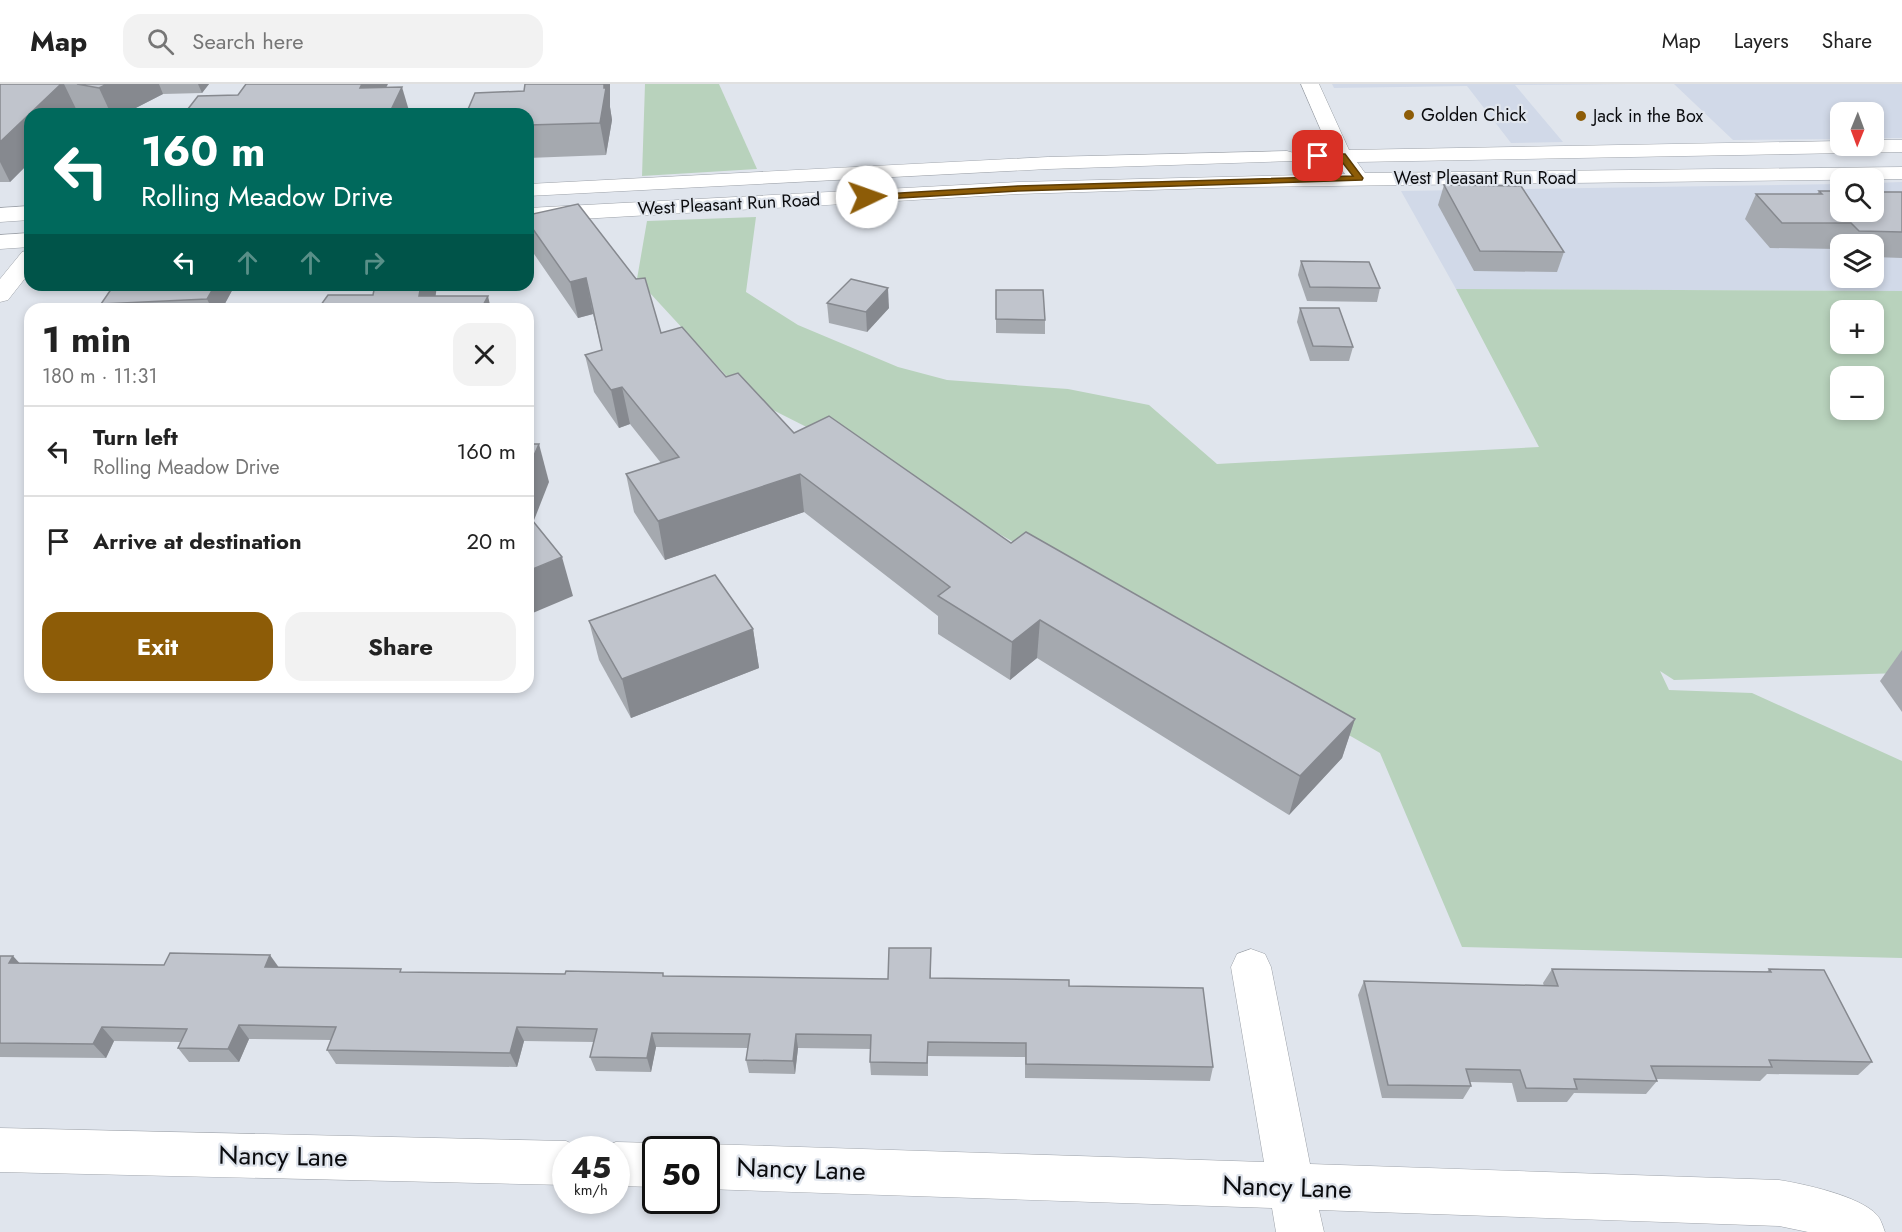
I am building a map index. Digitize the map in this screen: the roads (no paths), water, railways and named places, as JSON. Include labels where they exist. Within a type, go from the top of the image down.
[{"type":"main road","points":[[1310,84],[1342,156],[1359,178]]},
{"type":"main road","name":"West Pleasant Run Road","points":[[534,190],[1036,163],[1902,146]]},
{"type":"main road","name":"West Pleasant Run Road","points":[[534,215],[1018,188],[1359,178],[1529,179],[1902,173]]},
{"type":"main road","points":[[0,215],[24,213]]},
{"type":"main road","points":[[0,242],[24,240]]},
{"type":"main road","points":[[0,296],[24,265]]},
{"type":"main road","points":[[1251,967],[1294,1188],[1300,1232]]},
{"type":"main road","name":"Nancy Lane","points":[[0,1150],[552,1162]]},
{"type":"main road","name":"Nancy Lane","points":[[720,1167],[1779,1203],[1811,1208],[1845,1220],[1861,1232]]},
{"type":"place","name":"Golden Chick","points":[[1409,115]]},
{"type":"place","name":"Jack in the Box","points":[[1581,116]]}]
